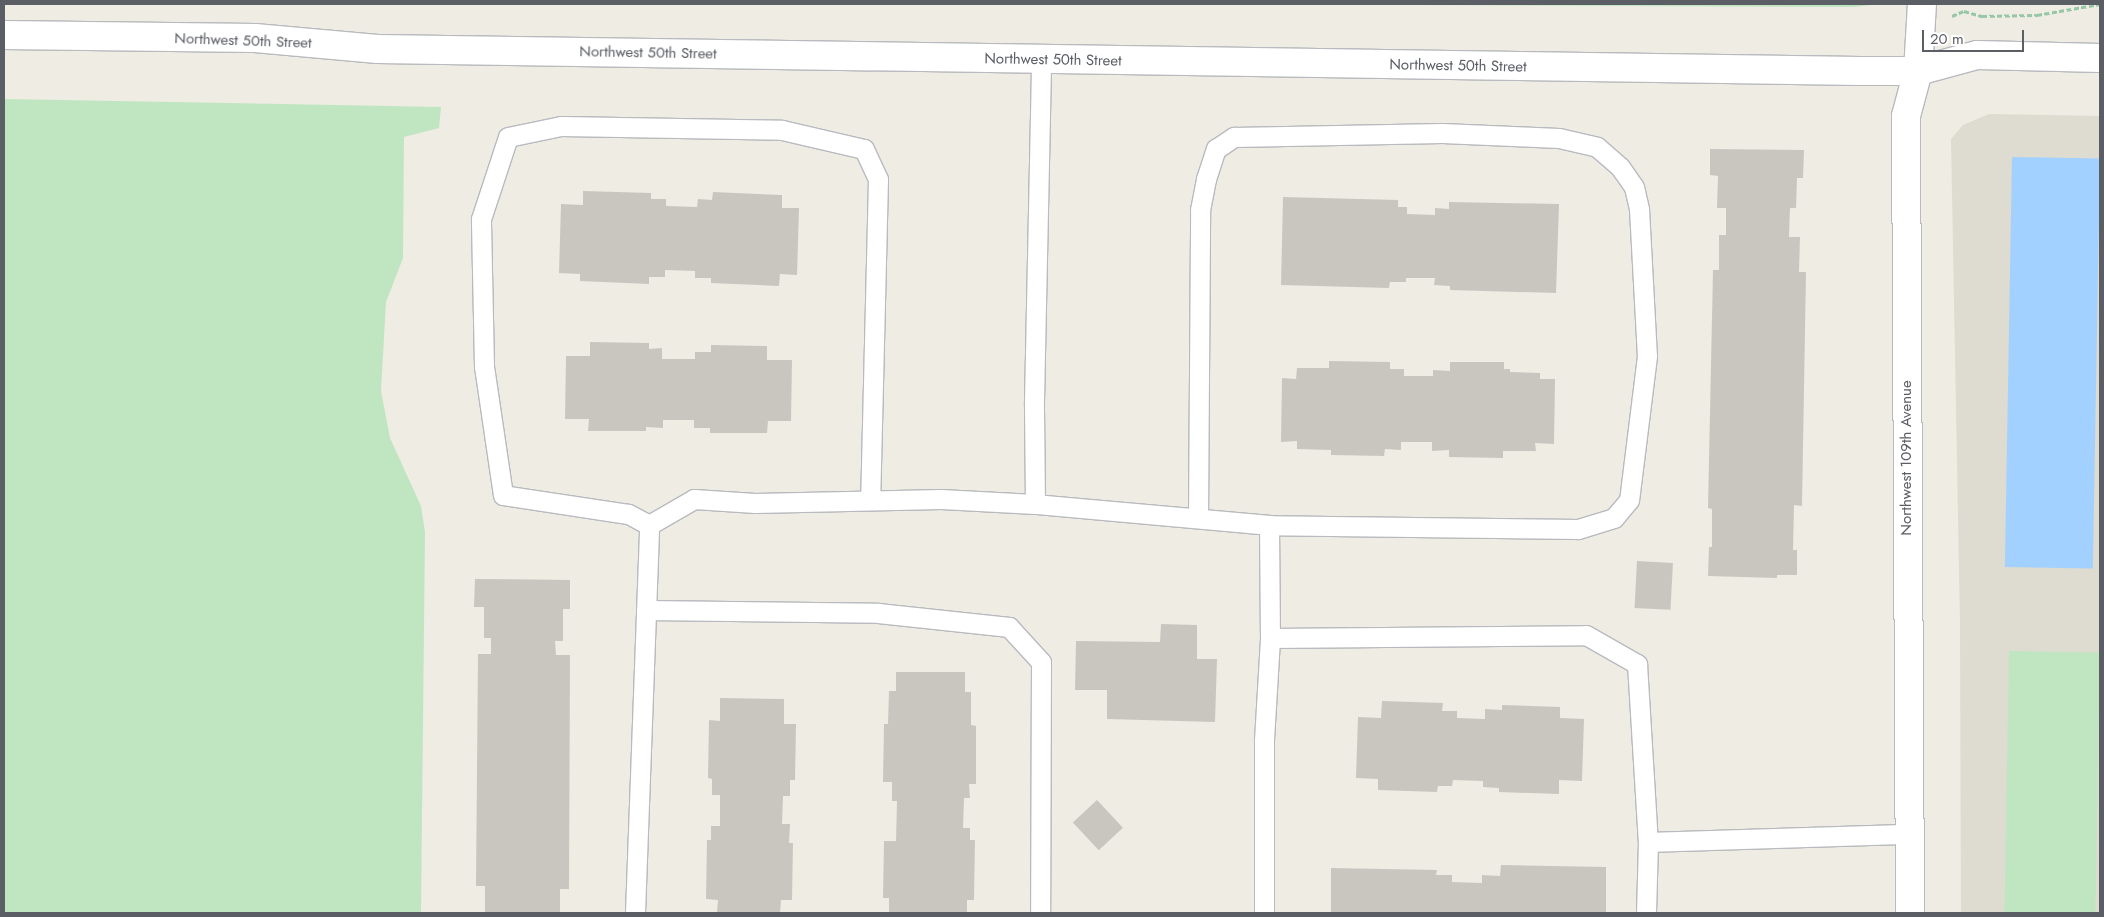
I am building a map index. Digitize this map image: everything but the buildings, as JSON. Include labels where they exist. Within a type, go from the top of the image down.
[{"type":"street","name":"Northwest 109th Avenue","points":[[1910,913],[1906,116],[1918,71],[1922,4]]},
{"type":"street","name":"Northwest 50th Street","points":[[4,35],[255,38],[378,49],[1041,60],[1918,71],[1977,55],[2100,58]]},
{"type":"lane","points":[[1035,504],[1034,401],[1041,60]]},
{"type":"lane","points":[[649,525],[628,514],[503,496],[484,366],[481,219],[508,137],[561,126],[782,130],[864,149],[878,179],[870,500]]},
{"type":"lane","points":[[649,525],[694,499],[755,503],[941,498],[1035,504],[1269,525],[1578,529],[1614,518],[1629,500],[1647,356],[1639,209],[1634,187],[1620,167],[1597,147],[1559,138],[1442,133],[1234,138],[1216,149],[1206,179],[1200,210],[1198,518]]},
{"type":"lane","points":[[635,913],[649,525]]},
{"type":"lane","points":[[1264,913],[1264,740],[1270,638],[1269,525]]},
{"type":"lane","points":[[646,610],[878,613],[1009,628],[1041,662],[1040,913]]},
{"type":"lane","points":[[1270,638],[1586,635],[1637,664],[1648,844],[1646,913]]},
{"type":"lane","points":[[1648,844],[1648,842],[1910,834]]},
{"type":"path","points":[[1957,14],[1964,10],[1982,16],[2037,15],[2100,4]]},
{"type":"shaded area","points":[[1989,114],[2100,116],[2100,913],[1961,913],[1960,623],[1951,139],[1963,125]]},
{"type":"green space","points":[[1215,4],[1879,4],[1854,7]]},
{"type":"green space","points":[[4,99],[441,107],[439,128],[404,137],[403,258],[386,302],[381,391],[390,438],[421,506],[425,532],[421,913],[4,913]]},
{"type":"green space","points":[[2009,651],[2100,653],[2095,913],[2004,913]]},
{"type":"water","points":[[2012,157],[2100,159],[2093,568],[2005,567]]}]
